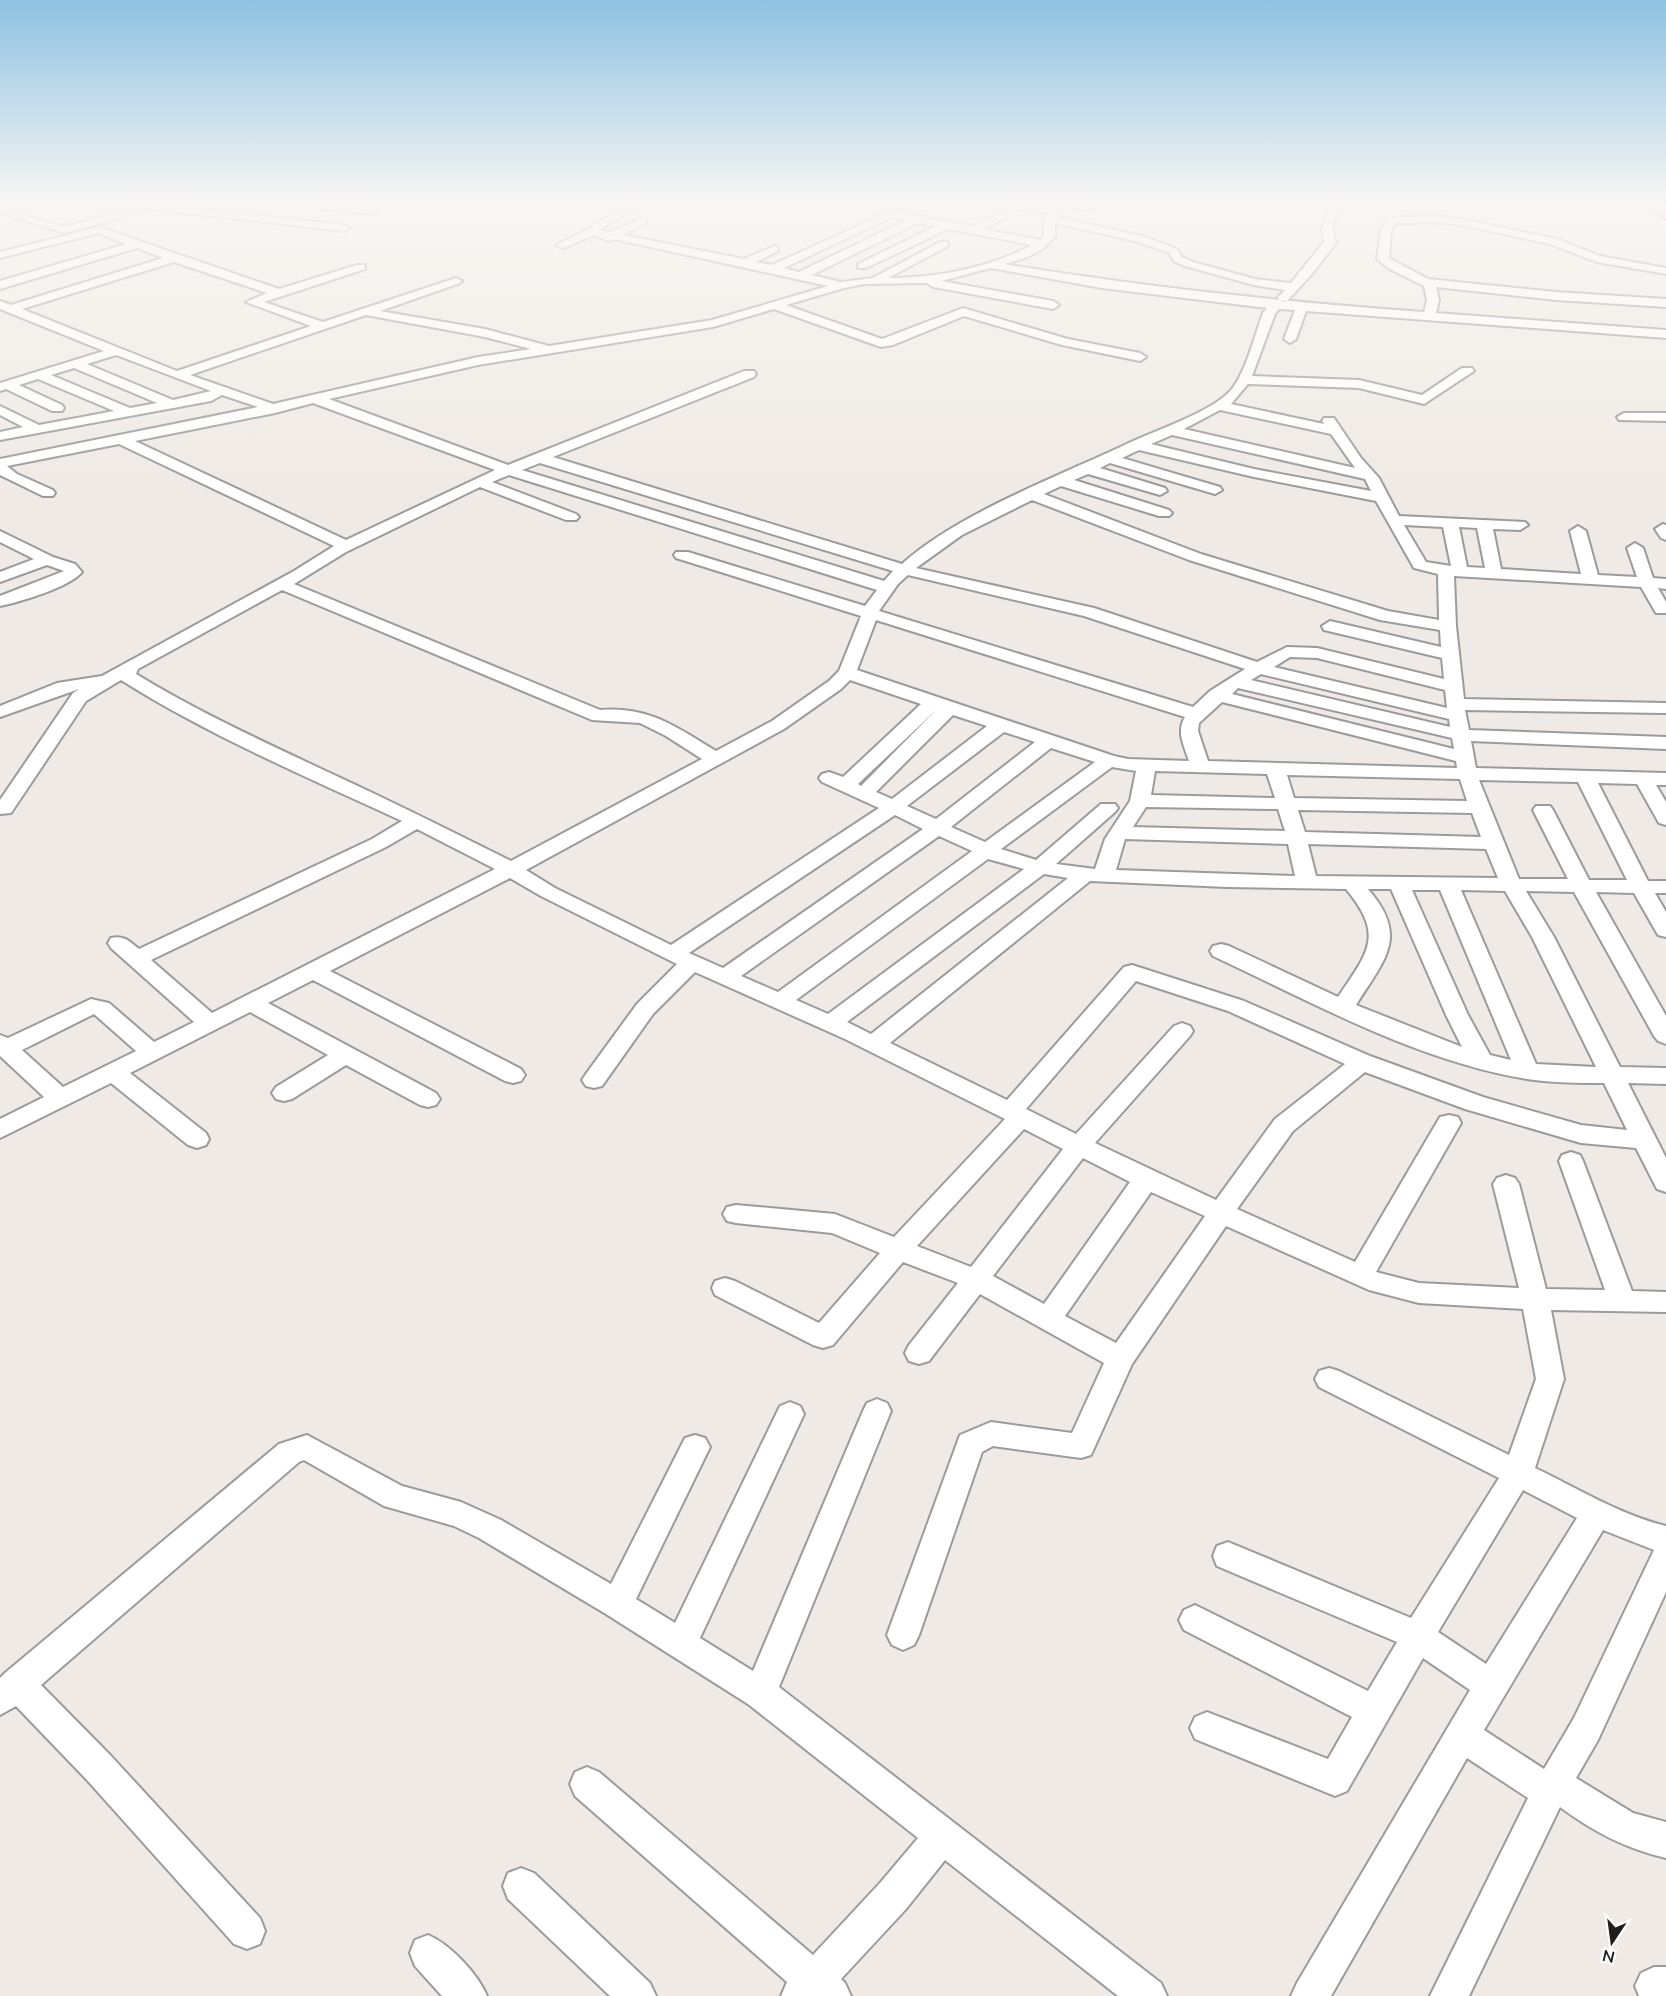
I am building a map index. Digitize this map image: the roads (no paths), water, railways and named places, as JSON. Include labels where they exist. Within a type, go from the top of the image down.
[{"type":"street","points":[[5,307],[32,299]]},
{"type":"street","points":[[263,299],[252,304],[321,325]]},
{"type":"street","points":[[177,375],[400,299]]},
{"type":"street","points":[[0,463],[123,441],[318,400],[441,369],[548,349],[713,323],[791,299]]},
{"type":"street","points":[[1021,299],[1053,305]]},
{"type":"street","points":[[1228,299],[1278,305],[1666,334]]},
{"type":"street","points":[[0,1129],[314,972],[778,725],[835,685],[847,673],[869,614],[879,597],[905,570],[957,532],[1031,494],[1219,406],[1234,395],[1244,380],[1269,313],[1282,299]]},
{"type":"street","points":[[1429,317],[1431,299]]},
{"type":"street","points":[[1611,299],[1666,303]]},
{"type":"street","points":[[774,304],[881,343],[889,342],[963,312],[1066,342],[1140,357]]},
{"type":"street","points":[[1290,339],[1302,306]]},
{"type":"street","points":[[5,307],[177,375],[275,409]]},
{"type":"street","points":[[397,317],[417,310]]},
{"type":"street","points":[[363,311],[500,336],[548,349]]},
{"type":"street","points":[[943,320],[975,330]]},
{"type":"street","points":[[3,386],[39,375],[96,344]]},
{"type":"street","points":[[1040,348],[1106,364]]},
{"type":"street","points":[[68,358],[117,351]]},
{"type":"street","points":[[68,358],[171,404]]},
{"type":"street","points":[[1244,380],[1359,384],[1424,400],[1467,371]]},
{"type":"street","points":[[4,809],[79,697],[120,674],[140,659],[281,584],[343,548],[479,482],[749,374]]},
{"type":"street","points":[[39,375],[128,412]]},
{"type":"street","points":[[3,386],[57,408]]},
{"type":"street","points":[[0,436],[211,397],[222,389]]},
{"type":"street","points":[[318,400],[510,471],[889,588]]},
{"type":"street","points":[[1219,406],[1333,426],[1356,461],[1370,476],[1420,565],[1453,571],[1666,584]]},
{"type":"street","points":[[0,410],[36,429]]},
{"type":"street","points":[[1624,417],[1666,417]]},
{"type":"street","points":[[1170,430],[1370,476]]},
{"type":"street","points":[[123,441],[338,541],[343,548]]},
{"type":"street","points":[[1136,445],[1254,473],[1382,498]]},
{"type":"street","points":[[540,458],[905,570],[1113,619],[1258,668],[1457,711],[1666,708]]},
{"type":"street","points":[[1108,458],[1215,490]]},
{"type":"street","points":[[0,468],[12,477],[48,493]]},
{"type":"street","points":[[1087,469],[1160,491]]},
{"type":"street","points":[[1061,481],[1164,513]]},
{"type":"street","points":[[479,482],[571,517]]},
{"type":"street","points":[[1031,494],[1119,530],[1195,557],[1386,616],[1448,626]]},
{"type":"street","points":[[1394,520],[1520,525]]},
{"type":"street","points":[[1450,523],[1453,571],[1448,626],[1457,711],[1466,764],[1479,807],[1511,884],[1543,937],[1666,1183]]},
{"type":"street","points":[[1485,524],[1494,574]]},
{"type":"street","points":[[1578,531],[1591,580]]},
{"type":"street","points":[[0,536],[47,560],[69,567],[74,572],[67,577],[11,599],[0,600]]},
{"type":"street","points":[[0,555],[22,547]]},
{"type":"street","points":[[1635,548],[1647,583],[1662,609]]},
{"type":"street","points":[[682,555],[1196,714]]},
{"type":"street","points":[[0,577],[47,560]]},
{"type":"street","points":[[281,584],[598,716],[616,713],[650,718],[714,758]]},
{"type":"street","points":[[1330,626],[1452,656]]},
{"type":"street","points":[[1200,767],[1189,731],[1190,723],[1196,714],[1216,695],[1235,682],[1287,652],[1305,651],[1457,711]]},
{"type":"street","points":[[847,673],[1108,761],[1146,766],[1275,768],[1466,764],[1585,777],[1666,778]]},
{"type":"street","points":[[0,712],[63,687],[120,674],[127,676],[159,696],[236,736],[417,821],[510,869],[548,892],[723,978],[873,1044],[1221,1215],[1392,1288],[1419,1293],[1479,1298],[1666,1302]]},
{"type":"street","points":[[1235,682],[1457,711],[1666,743]]},
{"type":"street","points":[[1216,695],[1466,764]]},
{"type":"street","points":[[942,705],[847,785],[985,849],[1040,867],[1095,875],[1179,880],[1666,887]]},
{"type":"street","points":[[594,1080],[682,958],[894,807],[1002,724]]},
{"type":"street","points":[[723,978],[937,828],[1049,740]]},
{"type":"street","points":[[779,1002],[1108,761]]},
{"type":"street","points":[[873,1044],[1095,875],[1140,801],[1146,766]]},
{"type":"street","points":[[1275,768],[1297,838],[1307,882]]},
{"type":"street","points":[[1585,777],[1640,886],[1666,930]]},
{"type":"street","points":[[1643,778],[1666,819]]},
{"type":"street","points":[[1140,801],[1479,807]]},
{"type":"street","points":[[830,1024],[1040,867],[1108,808]]},
{"type":"street","points":[[1543,810],[1581,885],[1666,1036]]},
{"type":"street","points":[[137,958],[380,843],[417,821]]},
{"type":"street","points":[[1119,833],[1495,843]]},
{"type":"street","points":[[1342,1007],[1375,954],[1382,938],[1381,927],[1374,910],[1351,882]]},
{"type":"street","points":[[1399,883],[1457,1015],[1482,1062]]},
{"type":"street","points":[[1448,883],[1527,1071]]},
{"type":"street","points":[[119,943],[209,1023]]},
{"type":"street","points":[[1221,951],[1342,1007],[1482,1062],[1527,1071],[1666,1076]]},
{"type":"street","points":[[314,972],[513,1075]]},
{"type":"street","points":[[725,1288],[823,1337],[1015,1115],[1132,972],[1236,1006],[1362,1062],[1474,1103],[1581,1134],[1645,1140]]},
{"type":"street","points":[[251,1003],[428,1099]]},
{"type":"street","points":[[60,1098],[3,1045],[91,1006],[101,1008],[152,1052]]},
{"type":"street","points":[[919,1353],[1078,1146],[1182,1031]]},
{"type":"street","points":[[284,1093],[345,1054]]},
{"type":"street","points":[[903,1635],[970,1444],[991,1434],[1081,1446],[1120,1359],[1284,1125],[1362,1062]]},
{"type":"street","points":[[114,1073],[197,1139]]},
{"type":"street","points":[[1360,1276],[1449,1123]]},
{"type":"street","points":[[1571,1161],[1622,1300]]},
{"type":"street","points":[[1054,1310],[1146,1179]]},
{"type":"street","points":[[1207,1728],[1335,1779],[1418,1636],[1518,1473],[1550,1379],[1535,1299],[1506,1184]]},
{"type":"street","points":[[736,1214],[836,1224],[977,1280],[1120,1359]]},
{"type":"street","points":[[1329,1379],[1597,1513],[1645,1534],[1666,1539]]},
{"type":"street","points":[[760,1693],[877,1411]]},
{"type":"street","points":[[681,1644],[790,1414]]},
{"type":"street","points":[[247,1931],[99,1768],[8,1691],[289,1454],[307,1447],[394,1497],[461,1515],[490,1529],[617,1604],[760,1693],[1148,1996]]},
{"type":"street","points":[[617,1604],[695,1448]]},
{"type":"street","points":[[1310,1996],[1491,1686],[1597,1513]]},
{"type":"street","points":[[1228,1556],[1418,1636],[1491,1686]]},
{"type":"street","points":[[1449,1996],[1552,1787],[1586,1728],[1666,1558]]},
{"type":"street","points":[[1195,1620],[1374,1711]]},
{"type":"street","points":[[1462,1735],[1622,1828],[1646,1837],[1666,1840]]},
{"type":"street","points":[[587,1784],[815,1990],[943,1835]]},
{"type":"street","points":[[521,1886],[637,1996]]},
{"type":"street","points":[[428,1953],[468,1996]]}]
